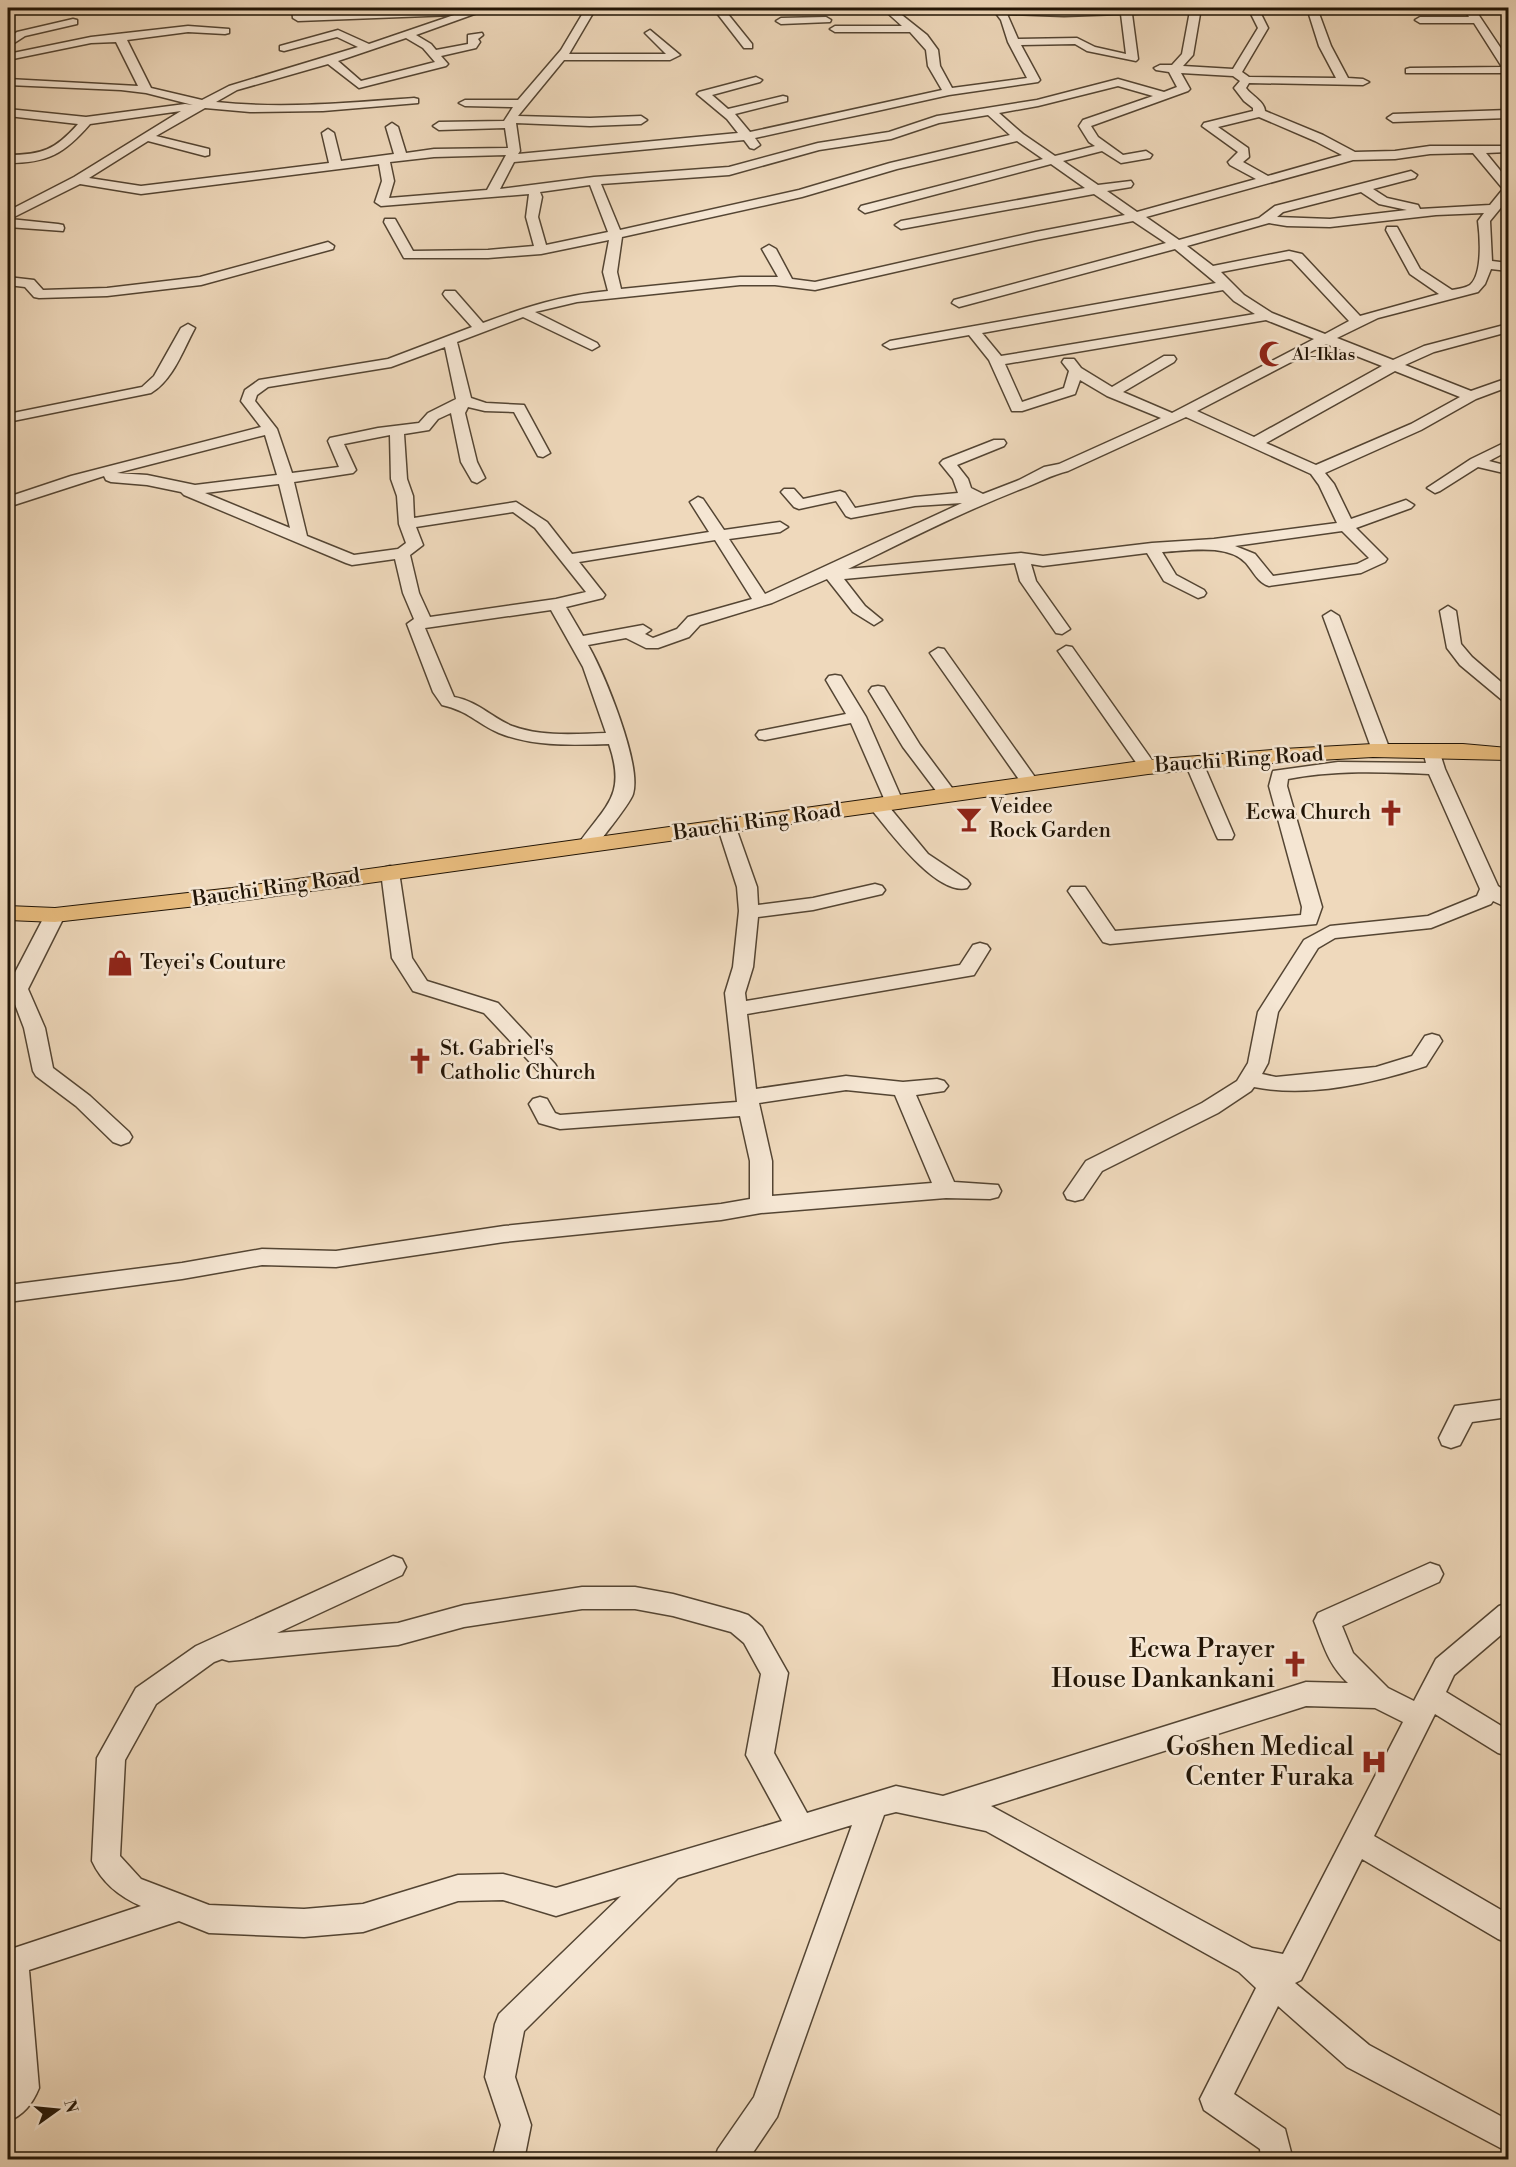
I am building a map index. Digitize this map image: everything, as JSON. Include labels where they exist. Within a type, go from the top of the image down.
[{"type":"main road","name":"Bauchi Ring Road","points":[[8,913],[55,915],[232,895],[1194,762],[1382,750],[1434,760],[1509,754]]},
{"type":"street","points":[[492,193],[512,155],[510,122],[544,74],[562,57],[582,27],[591,8]]},
{"type":"street","points":[[718,8],[748,46]]},
{"type":"street","points":[[815,8],[838,34],[914,29]]},
{"type":"street","points":[[887,8],[914,29],[932,50],[934,66],[950,92]]},
{"type":"street","points":[[997,9],[1064,13],[1123,8],[1196,8],[1187,55],[1174,70]]},
{"type":"street","points":[[1014,42],[1077,41],[1091,49],[1132,59],[1126,11],[1123,8]]},
{"type":"street","points":[[1254,8],[1263,28],[1241,76],[1240,88],[1248,99],[1259,107],[1259,113]]},
{"type":"street","points":[[1312,8],[1325,46],[1344,82]]},
{"type":"street","points":[[1469,8],[1508,66]]},
{"type":"street","points":[[338,33],[284,48],[290,32],[298,24],[297,13],[324,17],[481,9]]},
{"type":"street","points":[[9,218],[78,180],[166,124],[233,88],[330,60],[481,9]]},
{"type":"street","points":[[384,160],[388,182],[381,202],[533,189],[586,170],[950,92],[1034,80],[1014,42],[1006,19],[997,9]]},
{"type":"street","points":[[324,17],[329,28],[367,47]]},
{"type":"street","points":[[781,21],[826,20]]},
{"type":"street","points":[[1420,20],[1477,20]]},
{"type":"street","points":[[433,54],[472,46],[474,42],[472,37],[482,34],[448,21]]},
{"type":"street","points":[[8,44],[21,34],[73,22]]},
{"type":"street","points":[[8,57],[91,40],[188,29],[225,31]]},
{"type":"street","points":[[562,57],[670,57],[674,55],[650,33]]},
{"type":"street","points":[[330,60],[359,85],[426,66],[442,64],[427,45],[406,34]]},
{"type":"street","points":[[120,38],[146,90]]},
{"type":"street","points":[[1410,71],[1508,66]]},
{"type":"street","points":[[1160,68],[1241,76],[1363,82]]},
{"type":"street","points":[[1146,155],[1121,159],[1093,139],[1085,126],[1087,123],[1184,89],[1174,70]]},
{"type":"street","points":[[756,80],[703,94],[732,117],[766,163]]},
{"type":"street","points":[[8,82],[146,90],[204,104],[250,109],[323,108],[414,101]]},
{"type":"street","points":[[78,180],[141,190],[434,153],[512,155],[586,170],[729,171],[766,163],[818,147],[891,135],[937,120],[1038,103],[1118,82],[1165,96]]},
{"type":"street","points":[[725,113],[783,99]]},
{"type":"street","points":[[465,103],[521,104]]},
{"type":"street","points":[[8,112],[86,121],[204,104]]},
{"type":"street","points":[[989,110],[1019,137],[1133,217],[1176,244],[1211,270],[1239,298],[1267,315],[1471,396]]},
{"type":"street","points":[[1266,180],[1234,162],[1243,157],[1244,151],[1208,126],[1259,113],[1319,138],[1353,156]]},
{"type":"street","points":[[1393,118],[1509,114]]},
{"type":"street","points":[[439,126],[510,122],[641,120]]},
{"type":"street","points":[[8,159],[30,159],[60,149],[86,121]]},
{"type":"street","points":[[392,127],[401,157]]},
{"type":"street","points":[[328,133],[336,165]]},
{"type":"street","points":[[146,137],[205,152]]},
{"type":"street","points":[[390,222],[409,255],[542,250],[802,194],[894,166],[1019,137]]},
{"type":"street","points":[[866,210],[1103,146]]},
{"type":"street","points":[[300,538],[286,478],[270,429],[248,401],[250,393],[264,383],[391,363],[525,312],[578,298],[740,281],[787,282],[815,286],[1036,236],[1133,217],[1353,156],[1509,149]]},
{"type":"street","points":[[1477,150],[1509,187]]},
{"type":"street","points":[[586,170],[616,235],[610,272],[615,293]]},
{"type":"street","points":[[959,303],[1266,219],[1279,209],[1411,175]]},
{"type":"street","points":[[901,225],[1127,184]]},
{"type":"street","points":[[1362,188],[1383,201],[1397,206],[1435,211]]},
{"type":"street","points":[[533,189],[536,197],[532,217],[542,250]]},
{"type":"street","points":[[578,642],[694,621],[761,601],[827,575],[984,499],[1049,470],[1063,468],[1180,415],[1373,315],[1479,286],[1487,234],[1484,221],[1509,192]]},
{"type":"street","points":[[1266,219],[1286,223],[1346,222],[1435,211],[1492,209]]},
{"type":"street","points":[[9,218],[58,228]]},
{"type":"street","points":[[1392,230],[1415,271],[1450,295]]},
{"type":"street","points":[[8,281],[29,283],[39,294],[118,290],[201,281],[328,246]]},
{"type":"street","points":[[769,249],[787,282]]},
{"type":"street","points":[[1211,270],[1289,255],[1298,258],[1358,322]]},
{"type":"street","points":[[1484,264],[1509,267]]},
{"type":"street","points":[[890,345],[1227,285]]},
{"type":"street","points":[[450,294],[463,311],[482,328]]},
{"type":"street","points":[[525,312],[592,346]]},
{"type":"street","points":[[997,361],[1267,315]]},
{"type":"street","points":[[8,418],[146,390],[156,384],[161,377],[188,328]]},
{"type":"street","points":[[1254,443],[1396,365],[1429,350],[1509,328]]},
{"type":"street","points":[[973,331],[997,361],[1017,408],[1070,391],[1076,371]]},
{"type":"street","points":[[450,340],[464,401],[458,413],[469,462],[477,478]]},
{"type":"street","points":[[1060,351],[1076,371],[1112,393],[1180,415],[1254,443],[1316,471],[1326,484],[1346,526],[1379,560],[1361,568],[1269,581],[1248,557],[1214,544]]},
{"type":"street","points":[[1112,393],[1169,359]]},
{"type":"street","points":[[1316,471],[1416,427],[1471,396],[1509,382]]},
{"type":"street","points":[[89,476],[147,480],[195,490],[348,470],[335,441],[378,432],[424,428],[433,416],[464,401],[485,407],[519,408],[543,453]]},
{"type":"street","points":[[8,502],[89,476],[270,429]]},
{"type":"street","points":[[175,486],[352,560],[402,553],[415,545],[407,524],[405,496],[399,478],[397,431]]},
{"type":"street","points":[[984,499],[964,491],[960,479],[948,463],[999,443]]},
{"type":"street","points":[[1436,488],[1476,462],[1509,445]]},
{"type":"street","points":[[1476,462],[1509,470]]},
{"type":"street","points":[[1493,467],[1509,483]]},
{"type":"street","points":[[789,492],[799,504],[840,496],[851,513],[923,499],[955,496],[984,499]]},
{"type":"street","points":[[698,502],[761,601]]},
{"type":"street","points":[[827,575],[1021,558],[1043,561],[1152,548],[1214,544],[1346,526],[1406,506]]},
{"type":"street","points":[[407,524],[516,507],[541,525],[597,595],[556,604],[415,624],[441,692],[448,701],[465,703],[505,730],[542,737],[615,738]]},
{"type":"street","points":[[569,559],[780,527]]},
{"type":"street","points":[[1152,548],[1170,578],[1198,593]]},
{"type":"street","points":[[402,553],[411,593],[424,623]]},
{"type":"street","points":[[1021,558],[1028,581],[1062,629]]},
{"type":"street","points":[[827,575],[874,620]]},
{"type":"street","points":[[556,604],[592,667],[625,764],[624,794],[586,846]]},
{"type":"street","points":[[1448,610],[1454,644],[1466,661],[1509,696]]},
{"type":"street","points":[[1331,616],[1382,750]]},
{"type":"street","points":[[1066,651],[1148,767]]},
{"type":"street","points":[[938,653],[1030,784]]},
{"type":"street","points":[[835,680],[856,717],[886,805],[921,858],[960,884]]},
{"type":"street","points":[[878,692],[912,747],[949,796]]},
{"type":"street","points":[[765,735],[856,717]]},
{"type":"street","points":[[1078,891],[1110,938],[1309,920],[1312,907],[1278,786],[1279,775],[1319,767],[1434,760],[1490,889],[1509,902]]},
{"type":"street","points":[[1194,762],[1225,835]]},
{"type":"street","points":[[726,825],[747,887],[749,912],[743,967],[735,993],[748,1103],[761,1161],[761,1205]]},
{"type":"street","points":[[390,872],[402,958],[420,986],[491,1008],[548,1069]]},
{"type":"street","points":[[1075,1193],[1094,1166],[1210,1108],[1244,1086],[1258,1063],[1268,1012],[1311,944],[1330,932],[1431,921],[1484,900],[1490,889]]},
{"type":"street","points":[[749,912],[782,911],[812,906],[875,890]]},
{"type":"street","points":[[55,915],[13,991],[26,1001],[38,1036],[43,1071],[83,1101],[121,1137]]},
{"type":"street","points":[[737,1009],[967,970],[980,949]]},
{"type":"street","points":[[1250,1079],[1276,1084],[1378,1074],[1419,1061],[1432,1041]]},
{"type":"street","points":[[540,1104],[547,1118],[560,1122],[748,1103],[846,1083],[903,1089],[937,1086]]},
{"type":"street","points":[[903,1089],[946,1190]]},
{"type":"street","points":[[8,1294],[182,1271],[262,1257],[336,1259],[504,1234],[721,1212],[761,1205],[946,1190],[990,1191]]},
{"type":"street","points":[[1451,1438],[1464,1413],[1509,1408]]},
{"type":"street","points":[[393,1566],[205,1654],[146,1696],[111,1758],[106,1861],[131,1888],[210,1919],[304,1923],[363,1918],[458,1888],[503,1887],[556,1902],[896,1799],[991,1819],[1247,1961],[1359,2056],[1509,2137]]},
{"type":"street","points":[[1378,1696],[1342,1660],[1327,1622],[1430,1574]]},
{"type":"street","points":[[205,1654],[266,1645],[398,1634],[464,1616],[582,1598],[636,1598],[739,1623],[753,1635],[775,1673],[760,1755],[771,1771],[799,1827]]},
{"type":"street","points":[[1247,1961],[1291,1970],[1445,1667],[1509,1614]]},
{"type":"street","points":[[944,1808],[1306,1694],[1378,1696],[1425,1708],[1509,1744]]},
{"type":"street","points":[[729,2160],[766,2106],[873,1806]]},
{"type":"street","points":[[1358,1842],[1509,1929]]},
{"type":"street","points":[[508,2160],[516,2125],[500,2076],[510,2024],[671,1867]]},
{"type":"street","points":[[8,2106],[24,2088],[11,1961],[179,1907]]},
{"type":"street","points":[[1274,1984],[1215,2100],[1274,2140],[1277,2160]]},
{"type":"place","name":"Al-Iklas","points":[[1272,354]]},
{"type":"place","name":"Ecwa Church","points":[[1391,813]]},
{"type":"place","name":"Veidee Rock Garden","points":[[969,819]]},
{"type":"place","name":"Teyei's Couture","points":[[120,963]]},
{"type":"place","name":"St. Gabriel's Catholic Church","points":[[420,1061]]},
{"type":"place","name":"Ecwa Prayer House Dankankani","points":[[1295,1664]]},
{"type":"place","name":"Goshen Medical Center Furaka","points":[[1374,1762]]}]
